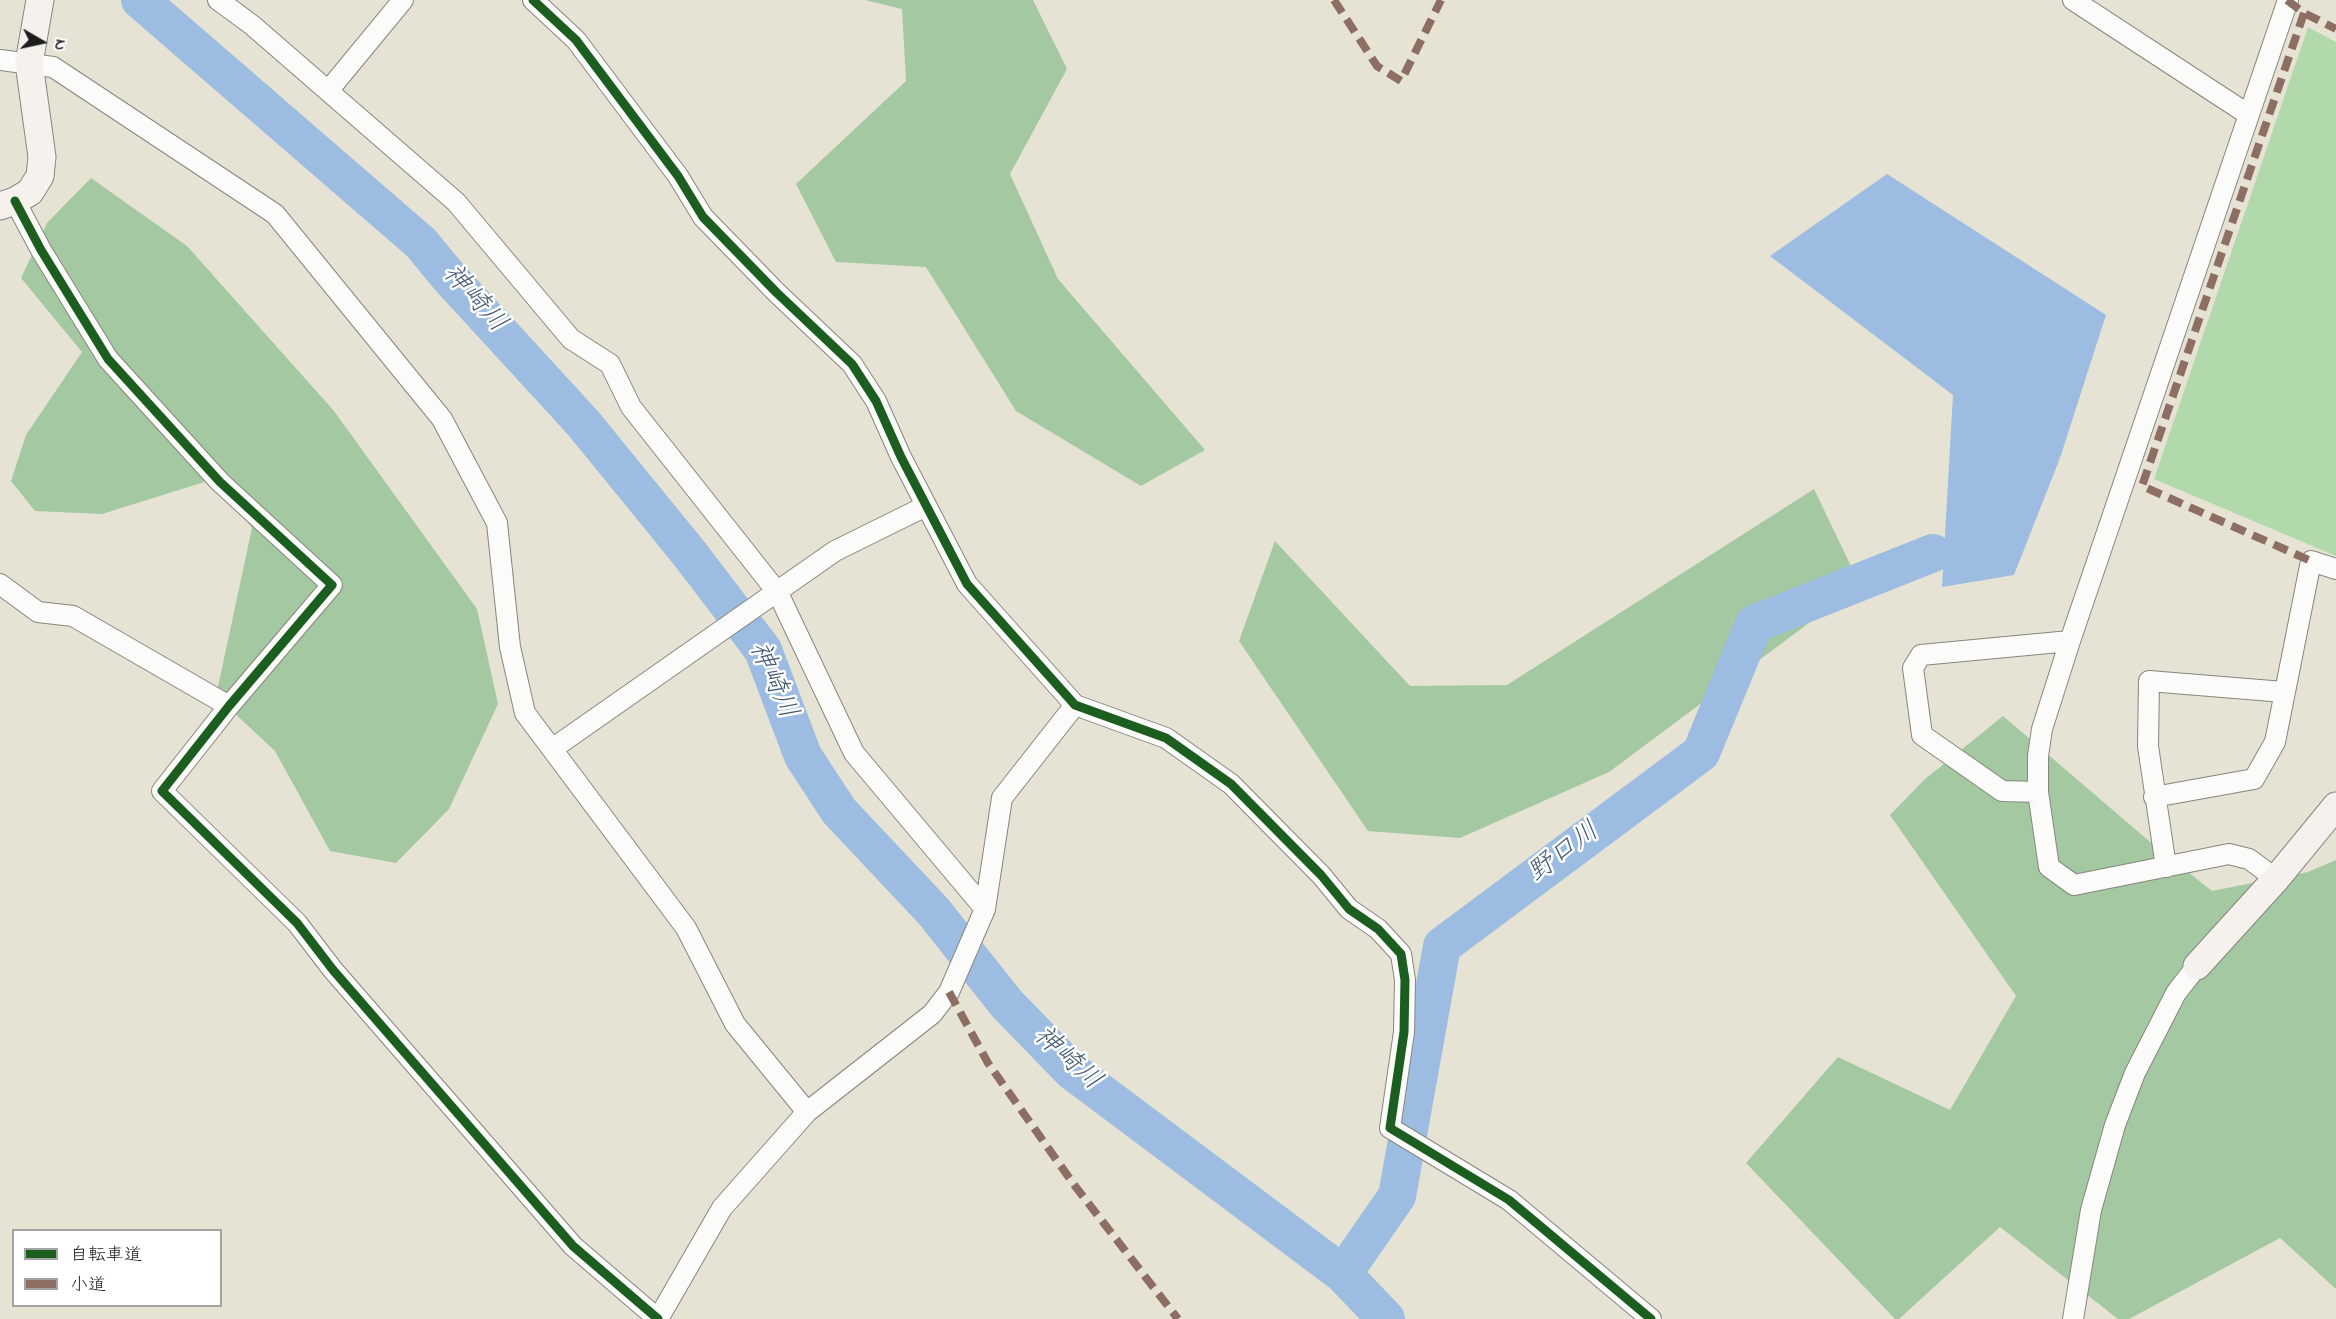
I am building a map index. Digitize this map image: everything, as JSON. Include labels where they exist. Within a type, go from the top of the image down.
[{"type":"street","points":[[40,0],[29,63],[42,157],[40,176],[30,192],[7,204],[40,250],[108,359],[220,482],[332,585],[229,706],[162,792],[297,923],[333,970],[573,1246],[658,1319],[722,1208],[807,1112],[932,1014],[950,992],[985,909],[1002,798],[1075,705]]},
{"type":"street","points":[[218,0],[252,25],[456,202],[571,339],[610,364],[631,407],[778,593],[854,753],[985,909]]},
{"type":"street","points":[[328,91],[403,0]]},
{"type":"street","points":[[533,0],[576,40],[678,176],[703,217],[752,268],[852,364],[876,401],[926,506],[967,584],[1075,705],[1166,738],[1231,784],[1321,875],[1349,909],[1378,929],[1401,954],[1404,971],[1405,1021],[1390,1128],[1509,1200],[1651,1319]]},
{"type":"street","points":[[2073,0],[2095,6],[2249,115]]},
{"type":"street","points":[[2276,879],[2249,859],[2229,854],[2074,885],[2049,867],[2038,792],[2038,756],[2042,729],[2070,641],[2288,0]]},
{"type":"street","points":[[0,60],[53,67],[276,214],[442,419],[497,523],[510,647],[525,713],[686,928],[735,1024],[807,1112]]},
{"type":"street","points":[[552,749],[835,551],[926,506]]},
{"type":"street","points":[[2154,797],[2254,779],[2275,742],[2311,561],[2336,569]]},
{"type":"street","points":[[0,584],[38,612],[73,616],[229,706]]},
{"type":"street","points":[[2038,792],[2002,791],[1922,735],[1913,668],[1921,655],[2070,641]]},
{"type":"street","points":[[2166,867],[2148,746],[2149,681],[2284,692]]},
{"type":"street","points":[[2073,1319],[2091,1210],[2115,1125],[2134,1073],[2176,993],[2197,966],[2276,879],[2336,806]]},
{"type":"green space","points":[[865,0],[1033,0],[1067,69],[1010,174],[1058,279],[1205,450],[1141,486],[1016,411],[926,267],[836,262],[796,184],[906,81],[902,9]]},
{"type":"green space","points":[[2308,27],[2336,42],[2336,556],[2154,479]]},
{"type":"green space","points":[[91,178],[187,246],[334,411],[477,609],[498,704],[449,809],[396,863],[330,851],[275,751],[216,696],[252,528],[214,479],[102,514],[35,511],[11,481],[26,435],[82,352],[21,278],[47,223]]},
{"type":"green space","points":[[1814,489],[1860,585],[1609,772],[1460,838],[1368,831],[1239,641],[1275,541],[1410,686],[1507,685]]},
{"type":"green space","points":[[2003,716],[2149,841],[2212,891],[2308,872],[2336,860],[2336,1289],[2280,1238],[2129,1319],[2118,1319],[2000,1227],[1899,1319],[1895,1319],[1746,1163],[1838,1057],[1950,1110],[2016,996],[1890,815],[1924,780]]},
{"type":"water","points":[[1887,174],[2106,315],[2060,458],[2014,575],[1942,587],[1953,395],[1770,256]]},
{"type":"waterway","name":"神崎川","points":[[140,0],[421,243],[449,277],[583,423],[689,553],[763,650],[803,756],[839,811],[934,912],[1006,1003],[1072,1071],[1343,1274],[1386,1319]]},
{"type":"waterway","name":"野口川","points":[[1343,1274],[1397,1196],[1442,946],[1701,753],[1754,624],[1933,553]]},
{"type":"marked path","points":[[1334,0],[1377,66],[1401,81],[1441,0]]},
{"type":"marked path","points":[[2287,0],[2304,13],[2336,29]]},
{"type":"marked path","points":[[2304,13],[2142,486],[2311,561]]},
{"type":"marked path","points":[[949,992],[988,1063],[1075,1186],[1178,1319]]},
{"type":"cycle path","points":[[533,0],[576,40],[678,176],[703,217],[776,292],[852,364],[876,401],[901,457],[967,584],[1075,705],[1166,738],[1231,784],[1321,875],[1349,909],[1378,929],[1401,954],[1405,980],[1404,1032],[1390,1128],[1509,1200],[1651,1319]]},
{"type":"cycle path","points":[[15,201],[41,250],[108,359],[220,482],[332,585],[229,706],[162,791],[297,923],[333,970],[573,1246],[658,1319]]}]
